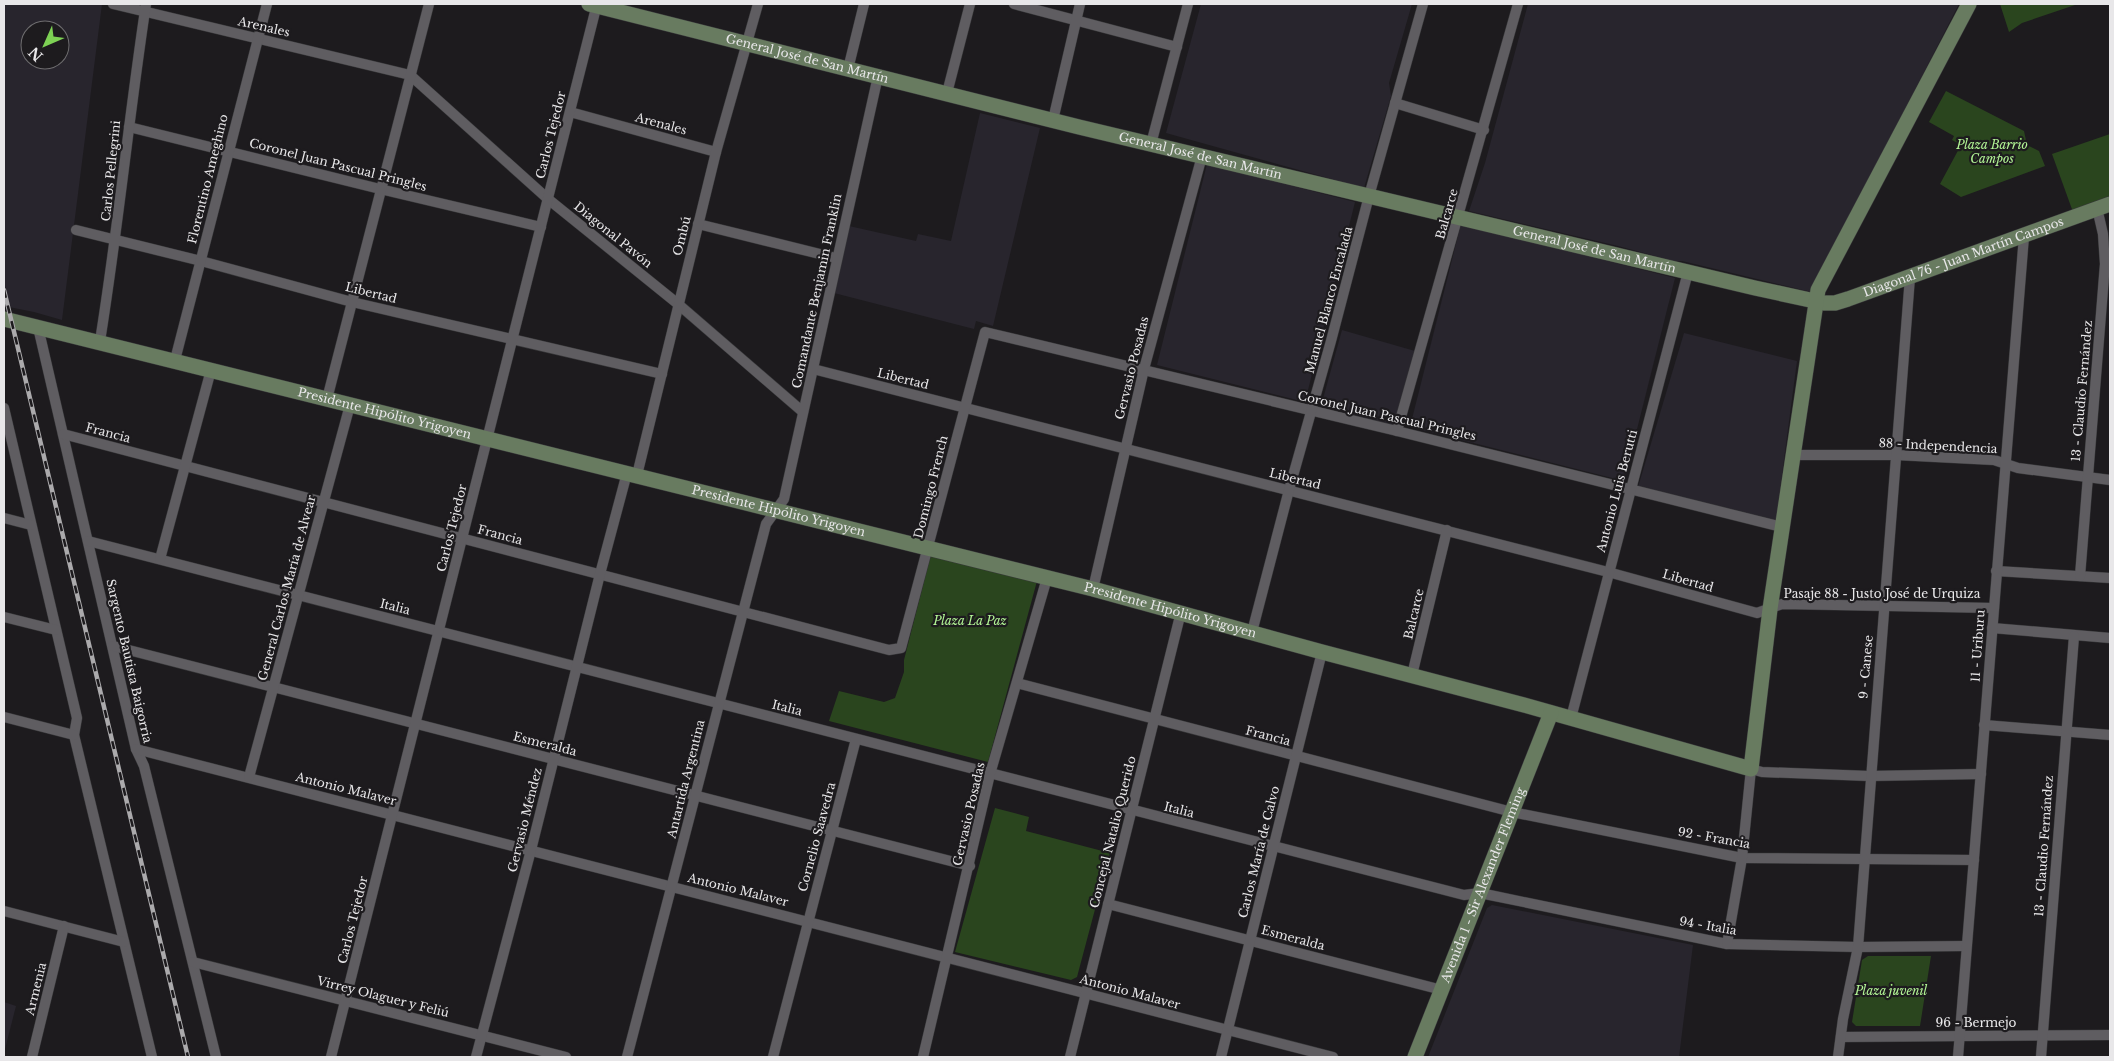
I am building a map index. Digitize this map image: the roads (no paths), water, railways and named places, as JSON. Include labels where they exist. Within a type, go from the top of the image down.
[{"type":"street","name":"Arenales","points":[[112,4],[145,8],[257,38],[410,75]]},
{"type":"street","name":"Florentino Ameghino","points":[[175,360],[227,150],[267,4]]},
{"type":"street","points":[[327,399],[429,4]]},
{"type":"street","name":"General José de San Martín","points":[[594,4],[1151,144],[1815,301]]},
{"type":"street","name":"Carlos Tejedor","points":[[331,1057],[542,227],[594,4]]},
{"type":"street","name":"Ombú","points":[[632,474],[662,374],[716,152],[758,4]]},
{"type":"street","points":[[848,69],[864,4]]},
{"type":"street","points":[[947,93],[970,4]]},
{"type":"street","points":[[1014,4],[1177,46]]},
{"type":"street","points":[[1053,120],[1080,4]]},
{"type":"street","points":[[1151,144],[1188,4]]},
{"type":"street","name":"Manuel Blanco Encalada","points":[[1252,632],[1288,490],[1423,4]]},
{"type":"street","name":"Balcarce","points":[[1398,431],[1518,4]]},
{"type":"street","points":[[1727,944],[1742,858],[1770,608],[1815,301],[1822,280],[1969,4]]},
{"type":"street","name":"Carlos Pellegrini","points":[[100,341],[116,240],[145,8]]},
{"type":"street","name":"Diagonal Pavón","points":[[410,75],[548,199],[678,304],[804,412]]},
{"type":"street","name":"Comandante Benjamin Franklin","points":[[776,510],[784,499],[836,258],[878,76]]},
{"type":"street","points":[[1395,103],[1484,130]]},
{"type":"street","name":"Arenales","points":[[570,112],[716,152]]},
{"type":"street","name":"Coronel Juan Pascual Pringles","points":[[129,127],[227,150],[380,190],[542,227]]},
{"type":"street","name":"Gervasio Posadas","points":[[1093,589],[1144,369],[1202,156]]},
{"type":"street","name":"Diagonal 76 - Juan Martín Campos","points":[[1815,301],[1835,303],[2104,206]]},
{"type":"street","name":"13 - Claudio Fernández","points":[[2080,576],[2105,264],[2104,206]]},
{"type":"street","points":[[698,224],[836,258]]},
{"type":"street","name":"Libertad","points":[[76,230],[201,260],[352,302],[662,374]]},
{"type":"street","name":"11 - Uriburu","points":[[1958,1057],[2024,236]]},
{"type":"street","name":"Antonio Luis Berutti","points":[[1571,718],[1688,272]]},
{"type":"street","name":"9 - Canese","points":[[1838,1057],[1858,947],[1869,776],[1910,277]]},
{"type":"street","name":"Presidente Hipólito Yrigoyen","points":[[4,319],[100,341],[487,440],[632,474],[1093,589],[1571,718],[1751,769]]},
{"type":"street","name":"Sargento Bautista Baigorria","points":[[38,327],[136,749],[144,766],[216,1057]]},
{"type":"street","name":"Coronel Juan Pascual Pringles","points":[[985,332],[1144,369],[1311,412],[1398,431],[1782,527]]},
{"type":"street","name":"Domingo French","points":[[901,648],[985,332]]},
{"type":"street","name":"Libertad","points":[[813,369],[1447,530],[1758,613],[1770,608]]},
{"type":"street","points":[[160,559],[211,370]]},
{"type":"street","name":"General Carlos María de Alvear","points":[[250,778],[350,405]]},
{"type":"street","points":[[4,408],[5,421],[77,718],[74,735],[152,1057]]},
{"type":"street","name":"Francia","points":[[63,434],[889,650],[901,648]]},
{"type":"street","name":"88 - Independencia","points":[[1792,454],[1896,455],[1994,460],[2018,468],[2110,480]]},
{"type":"street","name":"Gervasio Méndez","points":[[476,1057],[531,850],[600,574],[632,474]]},
{"type":"street","name":"Antartida Argentina","points":[[627,1057],[766,524],[776,510]]},
{"type":"street","points":[[4,518],[31,525]]},
{"type":"street","name":"Balcarce","points":[[1412,675],[1447,530]]},
{"type":"street","name":"Italia","points":[[88,541],[1273,847],[1464,895],[1480,893]]},
{"type":"street","points":[[1996,571],[2110,578]]},
{"type":"street","name":"Gervasio Posadas","points":[[923,1057],[970,866],[990,774],[1047,578]]},
{"type":"street","name":"Pasaje 88 - Justo José de Urquiza","points":[[1770,608],[1782,604],[1994,608]]},
{"type":"street","name":"Concejal Natalio Querido","points":[[1070,1057],[1130,810],[1181,612]]},
{"type":"street","points":[[4,616],[56,630]]},
{"type":"street","points":[[1992,628],[2110,638]]},
{"type":"street","name":"13 - Claudio Fernández","points":[[2041,1057],[2065,730],[2074,636]]},
{"type":"street","name":"Esmeralda","points":[[113,646],[970,866]]},
{"type":"street","name":"Carlos María de Calvo","points":[[1221,1057],[1322,652]]},
{"type":"street","name":"Francia","points":[[1017,683],[1512,812]]},
{"type":"street","name":"Avenida 1 - Sir Alexander Fleming","points":[[1415,1057],[1551,713]]},
{"type":"street","points":[[4,717],[74,735]]},
{"type":"street","points":[[1984,726],[2065,730],[2110,735]]},
{"type":"street","name":"Cornelio Saavedra","points":[[773,1057],[856,739]]},
{"type":"street","name":"Antonio Malaver","points":[[136,749],[1333,1057]]},
{"type":"street","points":[[1751,769],[1762,772],[1869,776],[1981,774]]},
{"type":"street","name":"92 - Francia","points":[[1512,812],[1742,858],[1974,860]]},
{"type":"street","name":"94 - Italia","points":[[1480,893],[1727,944],[1858,947],[1966,946]]},
{"type":"street","name":"Esmeralda","points":[[1108,904],[1442,990]]},
{"type":"street","points":[[4,911],[124,942]]},
{"type":"street","name":"Armenia","points":[[32,1057],[64,926]]},
{"type":"street","name":"Virrey Olaguer y Feliú","points":[[193,962],[566,1057]]},
{"type":"street","name":"96 - Bermejo","points":[[1841,1037],[2110,1035]]},
{"type":"railway","points":[[4,290],[188,1057]]},
{"type":"park label","name":"Plaza Barrio Campos","points":[[1992,152]]},
{"type":"park label","name":"Plaza La Paz","points":[[970,621]]},
{"type":"park label","name":"Plaza juvenil","points":[[1891,991]]}]
